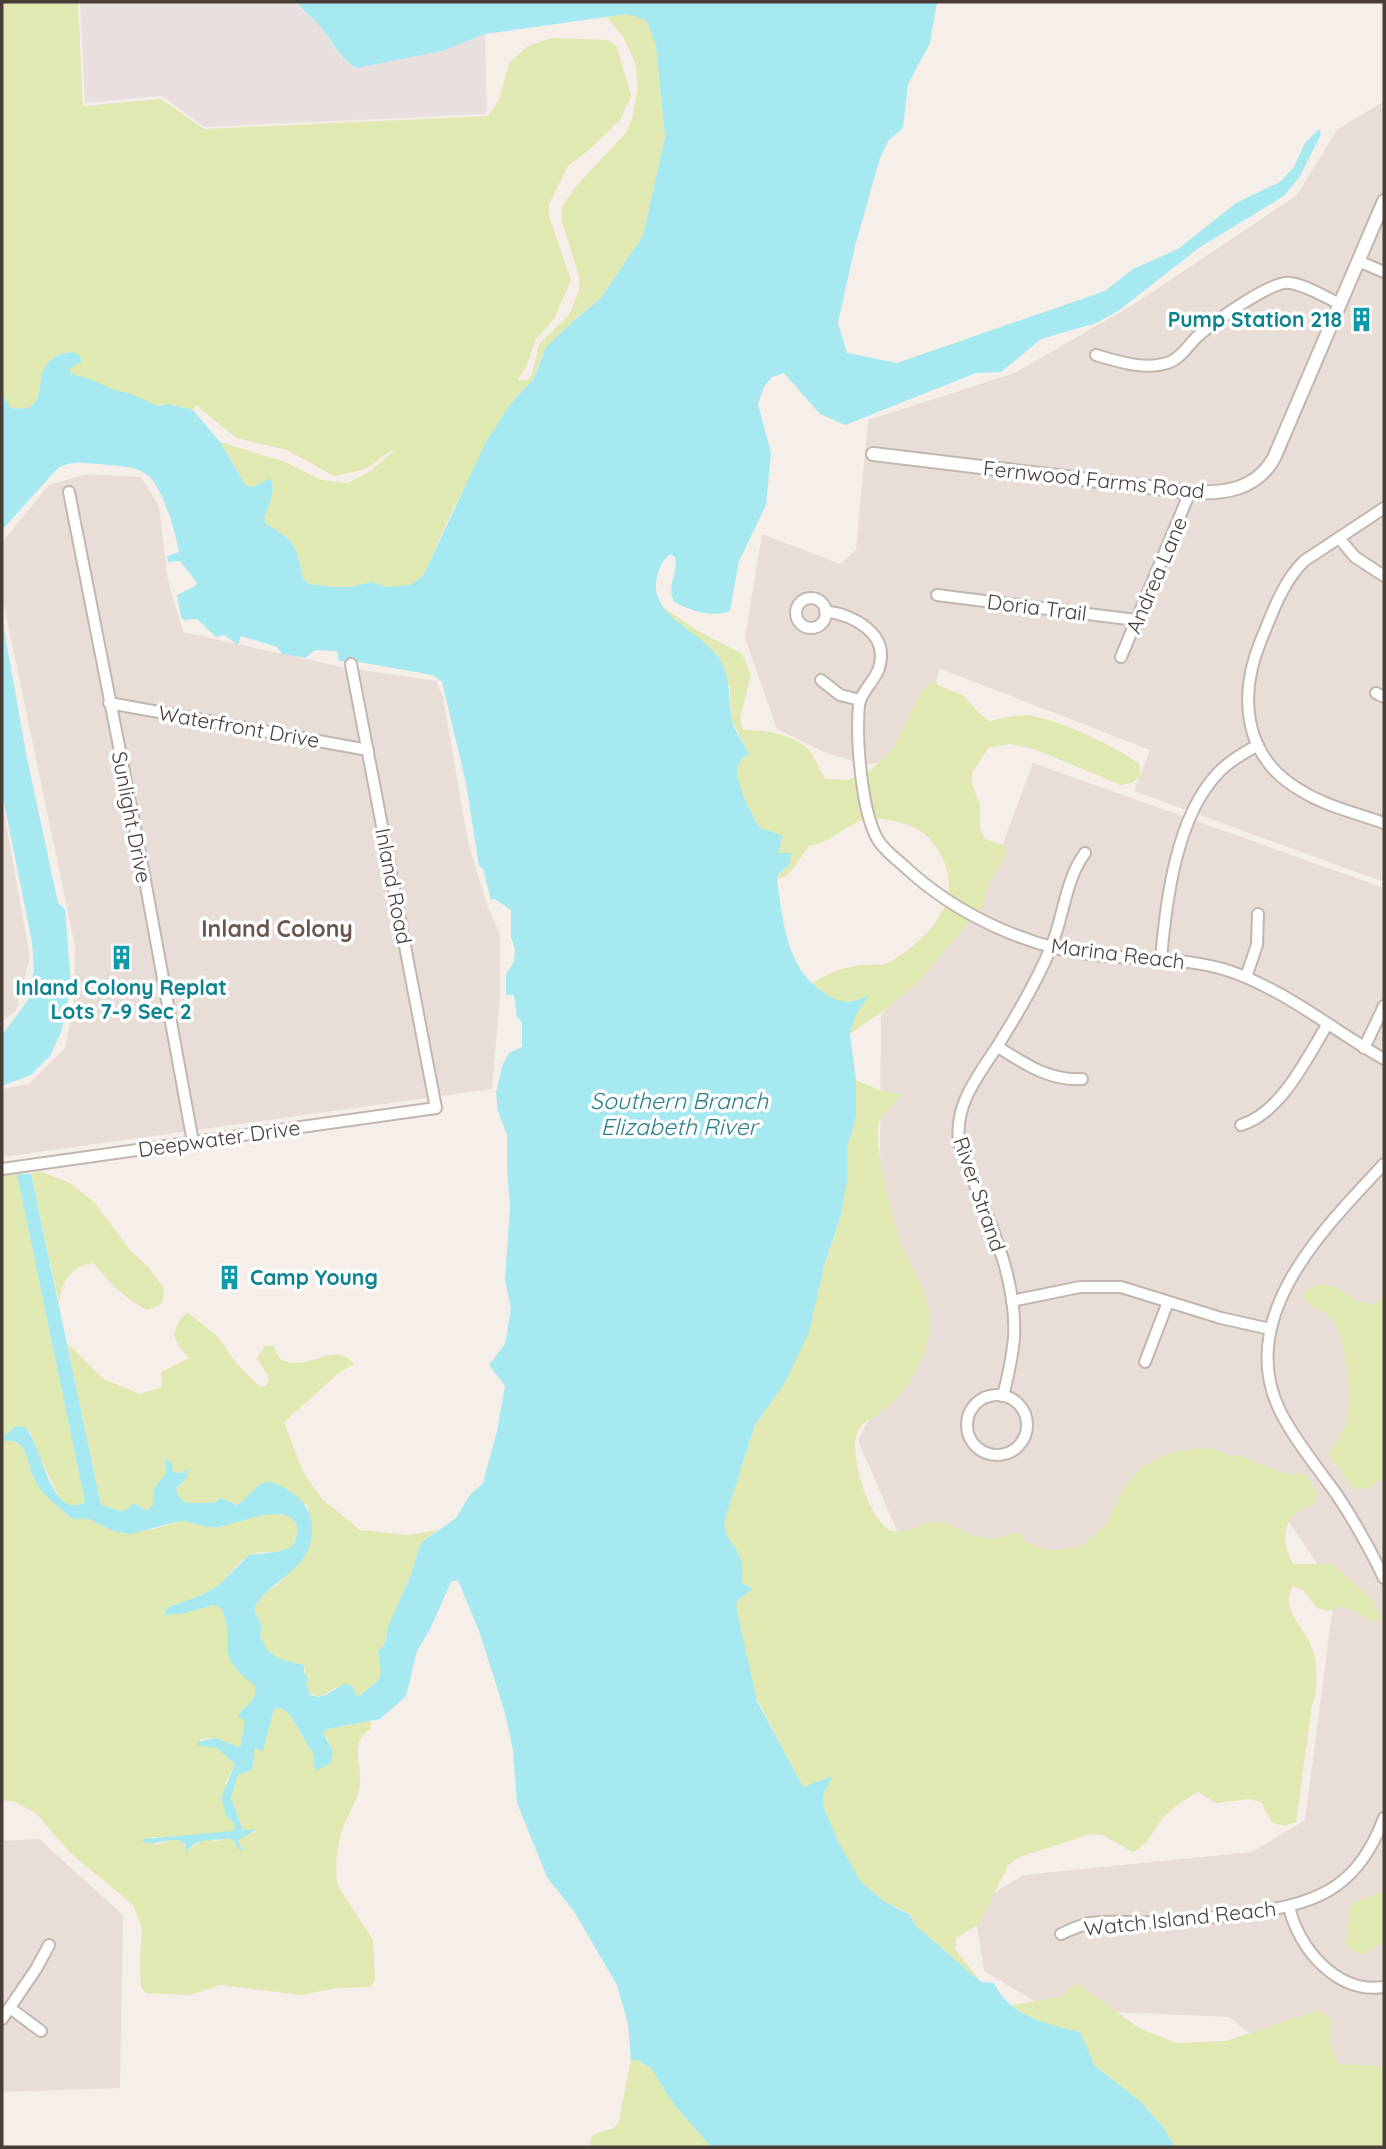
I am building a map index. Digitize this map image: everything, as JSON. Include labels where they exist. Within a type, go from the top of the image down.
[{"type":"street","name":"Fernwood Farms Road","points":[[873,454],[1190,492],[1220,493],[1235,490],[1258,479],[1269,467],[1296,410],[1384,201]]},
{"type":"street","points":[[1358,261],[1384,272]]},
{"type":"street","points":[[1096,355],[1132,365],[1170,362],[1212,326],[1263,290],[1282,283],[1296,285],[1340,304]]},
{"type":"street","name":"Sunlight Drive","points":[[69,492],[193,1142]]},
{"type":"street","name":"Andrea Lane","points":[[1121,657],[1190,492]]},
{"type":"street","points":[[1384,508],[1304,561],[1293,572],[1281,593],[1257,651],[1247,693],[1250,720],[1258,746],[1280,775],[1299,790],[1315,798],[1384,823]]},
{"type":"street","points":[[1339,538],[1356,557],[1384,576]]},
{"type":"street","name":"Doria Trail","points":[[937,595],[1136,620]]},
{"type":"street","name":"Marina Reach","points":[[825,611],[844,614],[862,623],[878,645],[879,667],[860,700],[858,729],[862,771],[869,812],[879,841],[910,872],[937,892],[999,928],[1024,939],[1102,956],[1161,958],[1204,964],[1246,977],[1384,1059]]},
{"type":"street","name":"Inland Road","points":[[351,664],[436,1108]]},
{"type":"street","points":[[821,680],[840,695],[860,700]]},
{"type":"street","name":"Waterfront Drive","points":[[109,703],[368,750]]},
{"type":"street","points":[[1161,958],[1171,881],[1196,805],[1222,769],[1238,756],[1258,746]]},
{"type":"street","name":"River Strand","points":[[1003,1396],[1012,1359],[1012,1301],[1007,1273],[966,1164],[957,1130],[965,1097],[1024,1002],[1051,947],[1073,872],[1085,853]]},
{"type":"street","points":[[1246,977],[1257,945],[1258,914]]},
{"type":"street","points":[[1364,1048],[1384,1006]]},
{"type":"street","points":[[1241,1125],[1257,1118],[1271,1107],[1301,1068],[1327,1025]]},
{"type":"street","points":[[998,1047],[1047,1075],[1063,1080],[1082,1079]]},
{"type":"street","name":"Deepwater Drive","points":[[2,1169],[436,1108]]},
{"type":"street","points":[[1384,1164],[1326,1230],[1289,1281],[1274,1312],[1267,1356],[1276,1402],[1290,1430],[1379,1556],[1384,1578]]},
{"type":"street","points":[[1012,1301],[1096,1285],[1122,1287],[1221,1318],[1270,1329]]},
{"type":"street","points":[[1145,1362],[1168,1302]]},
{"type":"street","points":[[1003,1396],[1022,1409],[1027,1424],[1026,1432],[1024,1439],[1013,1451],[990,1455],[976,1448],[968,1434],[968,1419],[975,1405],[981,1400],[1003,1396]]},
{"type":"street","name":"Watch Island Reach","points":[[1061,1934],[1091,1923],[1201,1919],[1289,1907],[1314,1899],[1343,1881],[1367,1855],[1384,1818]]},
{"type":"street","points":[[1289,1907],[1292,1921],[1304,1944],[1323,1966],[1351,1984],[1370,1989],[1384,1987]]},
{"type":"street","points":[[2,2019],[49,1945]]},
{"type":"street","points":[[9,2008],[41,2031]]},
{"type":"shaded area","points":[[80,2],[297,2],[301,9],[319,24],[341,57],[442,51],[485,34],[487,114],[204,127],[162,96],[85,103]]},
{"type":"shaded area","points":[[1384,101],[1384,882],[1134,791],[1150,750],[939,668],[930,728],[883,762],[865,765],[824,752],[777,729],[745,638],[762,534],[840,564],[856,550],[868,420],[1015,373],[1139,301],[1297,195],[1337,130]]},
{"type":"shaded area","points":[[87,474],[141,477],[159,506],[168,581],[183,632],[342,667],[436,681],[443,697],[468,842],[488,908],[500,934],[500,994],[492,1089],[2,1157],[2,1089],[29,1084],[65,1048],[74,1003],[75,946],[2,596],[2,542],[49,485]]},
{"type":"shaded area","points":[[1033,763],[1384,888],[1384,2092],[1326,2093],[1229,2017],[1048,2009],[984,1971],[974,1905],[1023,1875],[1252,1852],[1305,1820],[1335,1590],[1258,1476],[1084,1560],[898,1533],[858,1440],[925,1314],[880,1201],[881,1016],[988,883]]},
{"type":"shaded area","points":[[2,801],[30,957],[16,1011],[2,1021]]},
{"type":"shaded area","points":[[39,1839],[123,1915],[120,2088],[2,2092],[2,1841]]},
{"type":"green space","points":[[2,2],[78,2],[83,106],[161,99],[204,129],[488,116],[499,100],[509,63],[528,46],[552,38],[607,40],[617,47],[631,96],[620,120],[568,166],[549,204],[549,217],[571,280],[554,319],[536,339],[518,380],[527,380],[532,374],[539,344],[569,315],[579,291],[579,276],[562,222],[562,207],[576,186],[625,134],[632,119],[638,89],[636,65],[624,38],[607,17],[628,14],[646,20],[656,44],[665,137],[643,236],[601,298],[577,317],[542,355],[533,380],[511,403],[453,509],[423,576],[410,585],[386,587],[372,582],[349,587],[309,584],[303,579],[294,546],[284,535],[266,524],[264,517],[272,493],[270,479],[254,487],[246,486],[220,442],[285,462],[321,480],[348,483],[369,472],[395,450],[368,467],[334,476],[287,450],[236,438],[196,405],[193,410],[168,404],[158,406],[71,374],[68,351],[45,366],[38,398],[30,407],[11,408],[4,398],[2,399]]},
{"type":"green space","points":[[661,606],[698,631],[742,654],[751,674],[740,719],[743,730],[778,734],[802,744],[811,752],[825,779],[848,780],[869,772],[894,747],[922,690],[931,682],[964,696],[989,721],[1028,715],[1059,723],[1117,750],[1139,764],[1141,776],[1132,783],[1121,785],[1034,749],[1011,744],[989,747],[972,773],[972,784],[980,805],[980,828],[985,839],[1006,846],[1005,857],[988,885],[983,906],[918,982],[850,1034],[855,1016],[868,996],[838,1001],[811,984],[830,973],[844,969],[889,963],[921,939],[942,913],[949,882],[946,866],[932,841],[920,831],[898,822],[871,819],[861,821],[809,846],[789,874],[777,880],[790,853],[778,854],[751,812],[740,787],[737,776],[739,764],[749,754],[731,718],[730,687]]},
{"type":"green space","points":[[856,1080],[881,1091],[903,1094],[879,1122],[879,1146],[898,1236],[916,1274],[930,1316],[929,1337],[916,1371],[894,1401],[860,1427],[855,1441],[862,1486],[875,1515],[883,1525],[897,1532],[938,1522],[983,1538],[999,1538],[1020,1532],[1025,1542],[1046,1550],[1080,1547],[1107,1523],[1122,1491],[1143,1465],[1175,1451],[1209,1448],[1231,1456],[1238,1455],[1282,1473],[1305,1474],[1317,1493],[1315,1504],[1296,1513],[1287,1527],[1286,1546],[1293,1564],[1329,1564],[1339,1570],[1372,1600],[1382,1620],[1371,1621],[1351,1609],[1339,1607],[1329,1611],[1317,1608],[1303,1590],[1293,1586],[1289,1594],[1290,1610],[1313,1652],[1316,1676],[1296,1822],[1284,1826],[1272,1823],[1261,1802],[1249,1799],[1216,1803],[1198,1792],[1162,1819],[1146,1842],[1133,1852],[1103,1835],[1091,1834],[1019,1857],[1009,1864],[979,1924],[956,1938],[955,1949],[981,1982],[916,1926],[910,1914],[885,1902],[860,1881],[838,1841],[823,1805],[824,1793],[832,1776],[803,1788],[755,1695],[736,1606],[742,1583],[741,1563],[738,1553],[724,1532],[725,1519],[755,1425],[786,1381],[840,1219],[847,1181],[847,1147],[856,1117]]},
{"type":"green space","points":[[39,1171],[70,1183],[95,1203],[130,1250],[149,1268],[164,1289],[162,1304],[147,1310],[138,1305],[118,1289],[94,1263],[73,1271],[65,1281],[59,1303],[31,1174]]},
{"type":"green space","points":[[17,1174],[85,1502],[76,1506],[62,1503],[31,1433],[25,1427],[16,1426],[2,1438],[2,1176]]},
{"type":"green space","points":[[1319,1284],[1336,1287],[1356,1301],[1374,1305],[1384,1294],[1384,1477],[1370,1488],[1354,1489],[1328,1454],[1347,1421],[1349,1384],[1342,1340],[1337,1329],[1329,1317],[1302,1298],[1305,1291]]},
{"type":"green space","points":[[187,1312],[218,1337],[237,1364],[260,1387],[267,1385],[269,1378],[257,1358],[265,1346],[273,1346],[281,1360],[292,1363],[330,1355],[346,1357],[354,1364],[340,1372],[284,1422],[303,1472],[322,1499],[360,1530],[408,1535],[437,1530],[423,1541],[419,1548],[412,1572],[387,1629],[386,1641],[378,1652],[381,1671],[379,1678],[357,1697],[352,1686],[335,1688],[321,1696],[311,1694],[306,1684],[304,1665],[279,1659],[266,1649],[260,1634],[262,1626],[254,1610],[256,1606],[263,1595],[277,1586],[294,1566],[310,1540],[307,1505],[256,1488],[237,1505],[221,1498],[213,1503],[186,1503],[179,1497],[176,1489],[188,1469],[181,1473],[172,1472],[166,1459],[165,1475],[154,1488],[154,1505],[147,1512],[141,1506],[120,1512],[101,1505],[67,1343],[103,1379],[140,1394],[162,1387],[161,1372],[189,1358],[175,1336],[177,1325]]},
{"type":"green space","points":[[4,1439],[25,1450],[36,1482],[72,1519],[89,1519],[113,1531],[155,1529],[180,1521],[212,1528],[221,1527],[272,1513],[289,1516],[295,1522],[298,1530],[292,1547],[276,1552],[258,1552],[242,1560],[218,1586],[202,1595],[168,1607],[164,1614],[181,1614],[213,1605],[221,1608],[228,1625],[228,1651],[255,1686],[256,1695],[252,1703],[239,1712],[245,1721],[241,1745],[238,1747],[216,1738],[200,1739],[201,1745],[217,1748],[235,1764],[226,1782],[229,1818],[235,1824],[234,1832],[151,1837],[156,1845],[171,1839],[183,1841],[186,1851],[204,1839],[217,1841],[229,1838],[235,1842],[244,1835],[255,1832],[256,1829],[243,1831],[231,1798],[238,1775],[253,1766],[255,1747],[266,1740],[274,1709],[282,1708],[291,1716],[313,1753],[315,1770],[330,1759],[328,1739],[323,1733],[326,1729],[371,1721],[370,1729],[359,1741],[359,1790],[342,1832],[336,1864],[338,1886],[373,1940],[375,1980],[370,1987],[336,1988],[302,1995],[220,1985],[190,1995],[146,1993],[141,1987],[142,1928],[133,1905],[69,1852],[37,1814],[15,1802],[2,1800]]},
{"type":"green space","points":[[1384,1891],[1384,1943],[1358,1955],[1346,1944],[1351,1903]]},
{"type":"green space","points":[[1071,1985],[1079,1985],[1139,2028],[1176,2043],[1226,2041],[1318,2010],[1331,2018],[1330,2042],[1338,2064],[1384,2066],[1384,2147],[1175,2147],[1163,2127],[1141,2102],[1095,2066],[1080,2032],[1035,2019],[1012,2005],[1063,1996]]},
{"type":"green space","points":[[631,2060],[638,2060],[651,2068],[672,2102],[711,2147],[592,2147],[590,2143],[593,2135],[614,2128],[619,2121]]},
{"type":"water","name":"Southern Branch Elizabeth River","points":[[297,2],[937,2],[930,43],[908,84],[903,128],[889,140],[880,158],[855,246],[838,323],[847,353],[897,363],[1105,291],[1133,269],[1178,249],[1236,203],[1280,182],[1294,167],[1305,143],[1319,129],[1321,134],[1300,176],[1284,196],[1200,247],[1118,311],[1096,323],[1041,339],[1001,372],[976,373],[845,425],[820,414],[784,373],[772,377],[764,387],[758,404],[771,453],[766,505],[739,561],[730,611],[716,614],[702,612],[674,602],[671,589],[676,563],[675,557],[670,554],[657,577],[656,591],[669,613],[713,651],[724,668],[732,720],[749,754],[742,759],[738,768],[743,795],[760,828],[783,836],[778,853],[791,853],[789,865],[779,873],[777,880],[784,927],[794,957],[811,982],[836,999],[850,1001],[869,995],[855,1016],[850,1034],[856,1080],[856,1117],[847,1147],[847,1181],[840,1219],[824,1266],[809,1332],[786,1381],[755,1425],[724,1525],[740,1558],[742,1583],[753,1589],[738,1600],[736,1606],[757,1701],[803,1787],[833,1776],[824,1793],[823,1806],[860,1881],[885,1902],[910,1915],[916,1926],[981,1982],[994,1983],[1001,1995],[1020,2011],[1043,2022],[1080,2032],[1095,2066],[1141,2102],[1163,2127],[1175,2147],[711,2147],[672,2102],[651,2068],[638,2060],[631,2060],[628,2024],[617,1985],[575,1913],[547,1877],[517,1803],[513,1750],[504,1709],[479,1631],[458,1580],[451,1582],[417,1651],[406,1696],[380,1719],[327,1729],[323,1733],[333,1751],[331,1763],[315,1771],[313,1753],[291,1716],[282,1708],[274,1709],[263,1751],[255,1748],[252,1770],[238,1775],[231,1798],[243,1830],[258,1829],[238,1840],[242,1851],[238,1850],[235,1842],[229,1838],[200,1842],[186,1852],[185,1844],[180,1841],[141,1842],[143,1839],[234,1831],[235,1824],[226,1815],[221,1798],[235,1764],[217,1748],[197,1745],[197,1742],[216,1738],[238,1747],[241,1745],[245,1721],[238,1716],[253,1700],[255,1692],[255,1686],[238,1671],[229,1657],[227,1625],[221,1608],[213,1605],[181,1614],[164,1615],[168,1607],[202,1595],[218,1586],[249,1555],[292,1547],[297,1528],[289,1516],[280,1514],[258,1516],[217,1527],[180,1521],[130,1534],[113,1531],[89,1519],[72,1519],[41,1490],[22,1447],[11,1441],[2,1441],[16,1426],[25,1427],[49,1479],[64,1502],[73,1506],[85,1502],[17,1174],[31,1174],[101,1505],[122,1511],[133,1503],[148,1511],[153,1505],[154,1488],[165,1475],[166,1458],[172,1464],[173,1472],[181,1473],[189,1468],[187,1477],[176,1489],[179,1497],[186,1503],[213,1503],[221,1498],[237,1505],[266,1482],[276,1484],[294,1494],[301,1500],[310,1516],[311,1543],[294,1569],[258,1602],[254,1610],[262,1626],[260,1634],[266,1649],[279,1659],[304,1665],[304,1673],[308,1677],[306,1684],[311,1695],[320,1697],[345,1684],[352,1686],[357,1697],[379,1678],[381,1671],[378,1652],[386,1641],[387,1629],[412,1572],[419,1548],[423,1541],[456,1518],[470,1495],[483,1483],[497,1431],[505,1386],[489,1365],[505,1344],[511,1309],[505,1280],[510,1206],[507,1135],[498,1111],[496,1093],[502,1066],[509,1053],[522,1047],[522,1022],[517,1017],[514,995],[506,995],[506,974],[514,962],[515,949],[511,937],[511,910],[495,899],[491,900],[483,869],[479,866],[466,783],[442,682],[433,675],[339,661],[337,651],[315,650],[305,658],[282,654],[277,647],[241,636],[238,645],[224,635],[216,637],[197,619],[184,620],[177,595],[197,583],[180,561],[168,562],[167,556],[179,552],[167,510],[152,479],[135,469],[83,463],[62,466],[2,530],[2,399],[4,397],[11,408],[28,408],[36,401],[47,364],[57,356],[69,352],[80,355],[81,362],[70,368],[71,374],[158,406],[168,404],[193,410],[220,442],[246,486],[254,487],[270,478],[272,493],[264,517],[266,524],[284,535],[294,546],[303,579],[309,584],[333,587],[372,582],[386,587],[410,585],[423,576],[486,442],[511,403],[533,380],[546,347],[601,298],[643,236],[665,137],[656,44],[646,20],[627,14],[485,34],[442,51],[356,68]]},
{"type":"water","points":[[2,618],[26,753],[58,903],[65,909],[71,987],[61,1032],[50,1056],[31,1075],[2,1086],[2,1035],[28,1000],[34,969],[32,942],[2,793]]},
{"type":"place","name":"Pump Station 218","points":[[1362,319]]},
{"type":"place","name":"Inland Colony Replat Lots 7-9 Sec 2","points":[[121,958]]},
{"type":"place","name":"Camp Young","points":[[230,1277]]},
{"type":"district","name":"Inland Colony","points":[[277,928]]}]
